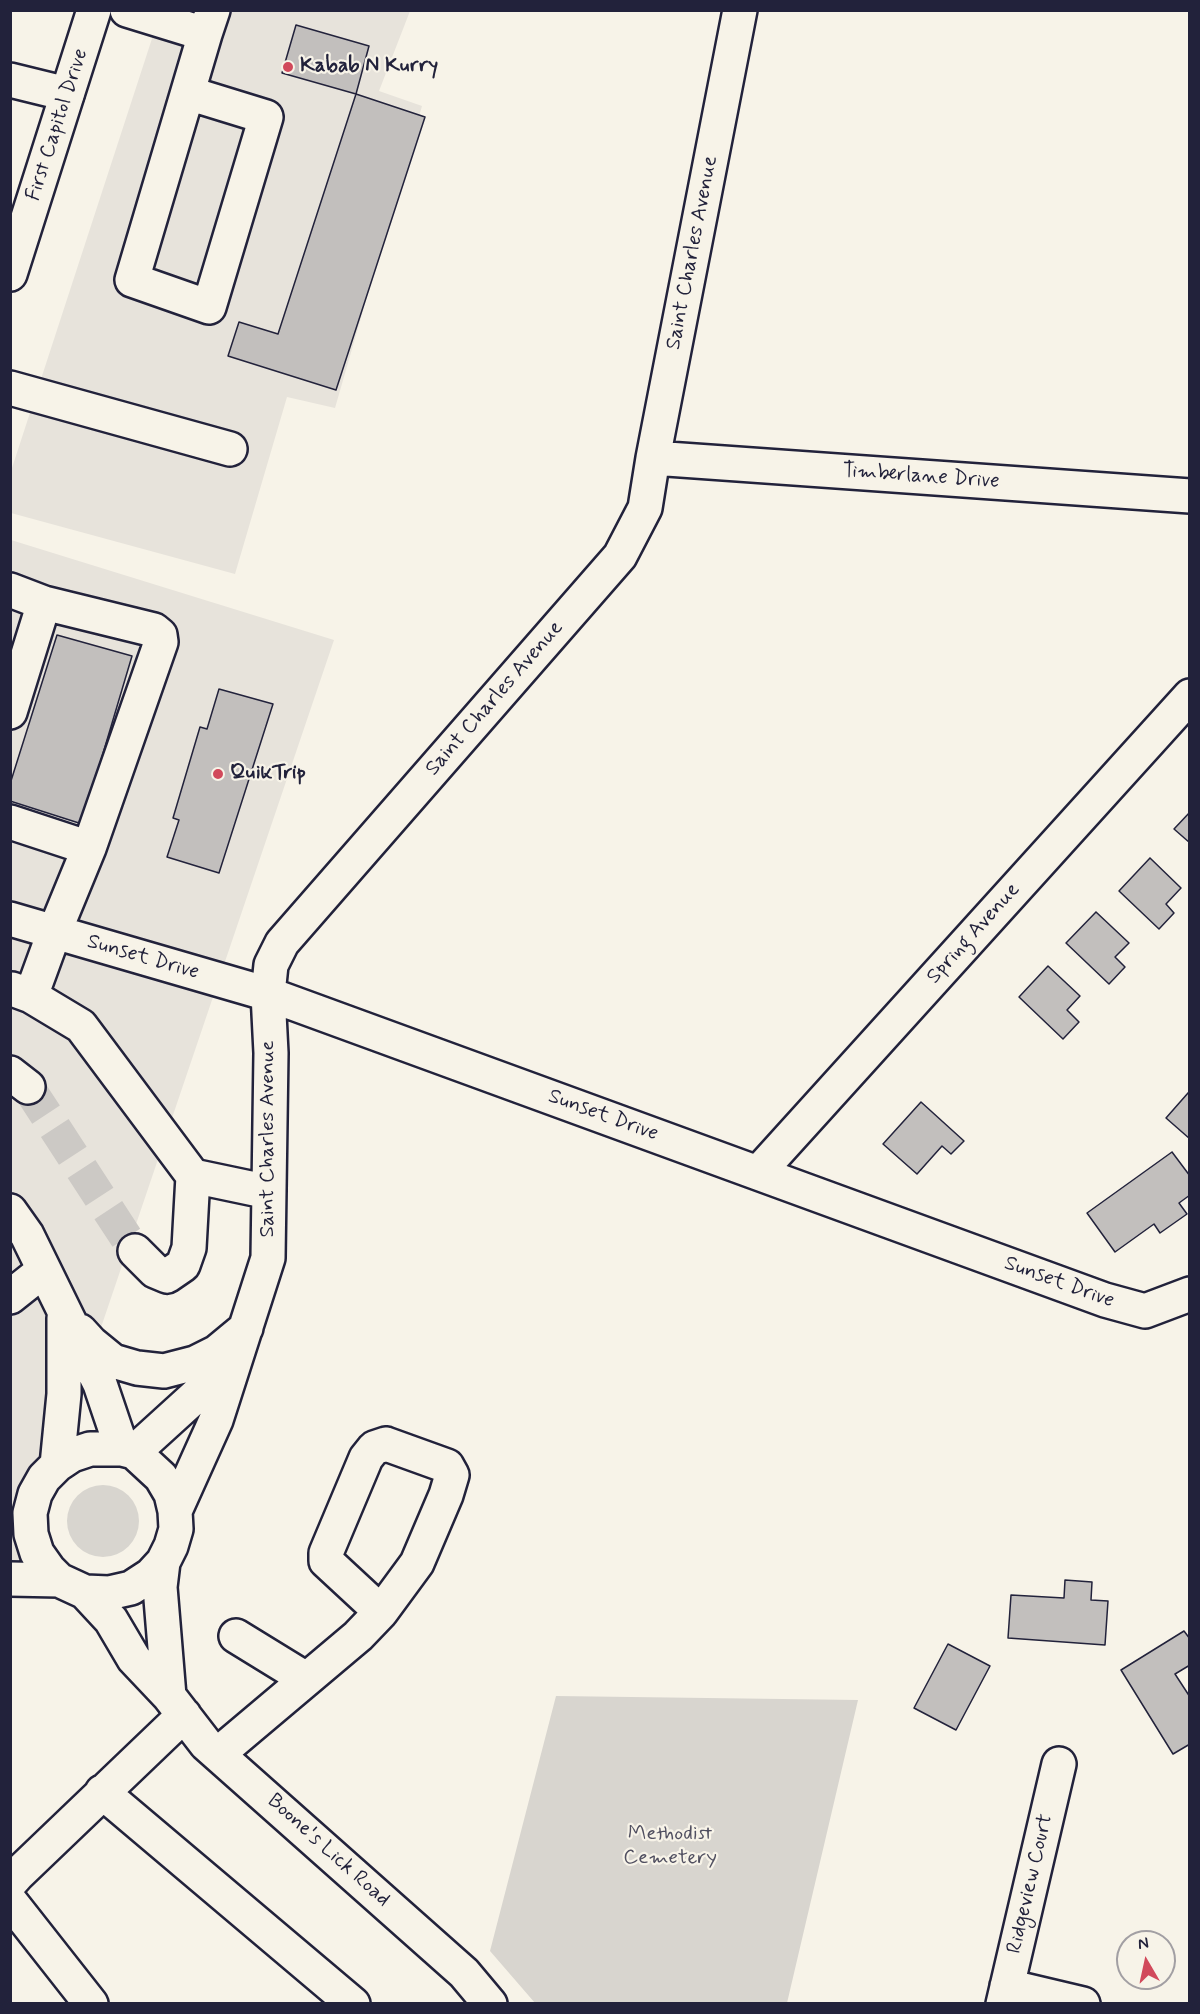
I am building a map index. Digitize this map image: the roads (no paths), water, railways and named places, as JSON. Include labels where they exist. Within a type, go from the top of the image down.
[{"type":"street","name":"First Capitol Drive","points":[[10,274],[15,241],[94,10]]},
{"type":"street","points":[[127,10],[209,22],[132,280],[209,307],[266,117],[188,93]]},
{"type":"street","name":"Saint Charles Avenue","points":[[175,1511],[216,1420],[268,1258],[271,1053],[268,994],[271,965],[282,943],[620,556],[645,508],[652,458],[740,10]]},
{"type":"street","points":[[10,80],[67,94]]},
{"type":"street","points":[[10,388],[230,449]]},
{"type":"street","name":"Timberlane Drive","points":[[652,458],[1190,496]]},
{"type":"street","points":[[10,590],[44,603],[154,630],[160,635],[161,642],[89,848],[54,933],[21,992],[81,1026],[193,1176],[189,1248],[183,1265],[166,1275],[155,1271],[135,1251]]},
{"type":"street","points":[[10,712],[44,603]]},
{"type":"street","name":"Spring Avenue","points":[[758,1173],[1190,696]]},
{"type":"street","points":[[10,822],[89,848]]},
{"type":"street","name":"Sunset Drive","points":[[10,919],[268,994],[1104,1300],[1145,1311],[1190,1294]]},
{"type":"street","points":[[193,1176],[269,1192]]},
{"type":"street","points":[[10,1211],[27,1235],[100,1384],[128,1450],[160,1476],[171,1494],[176,1529],[163,1562],[151,1575],[131,1588],[109,1593],[72,1586],[10,1580]]},
{"type":"street","points":[[10,1297],[44,1270]]},
{"type":"street","points":[[64,1313],[91,1343],[113,1361],[137,1368],[164,1371],[195,1363],[217,1352],[246,1328]]},
{"type":"street","points":[[57,1465],[64,1394],[64,1313]]},
{"type":"street","name":"Saint Charles Avenue","points":[[128,1450],[233,1362]]},
{"type":"street","points":[[218,1755],[358,1636],[381,1611],[417,1563],[446,1495],[452,1475],[447,1466],[386,1444],[374,1448],[366,1458],[326,1553],[326,1561],[381,1611]]},
{"type":"street","points":[[72,1586],[37,1553],[31,1534],[30,1513],[35,1494],[44,1478],[72,1455],[90,1449],[128,1450]]},
{"type":"street","points":[[10,1514],[35,1494]]},
{"type":"street","points":[[91,2004],[13,1886],[102,1792],[176,1706],[160,1587],[163,1562]]},
{"type":"street","name":"Boone's Lick Road","points":[[72,1586],[111,1620],[134,1659],[206,1744],[464,1973],[490,2004]]},
{"type":"street","points":[[236,1635],[306,1679]]},
{"type":"street","name":"Ridgeview Court","points":[[1005,1995],[1059,1764]]},
{"type":"street","points":[[102,1792],[353,2004]]},
{"type":"street","points":[[1005,1995],[1083,2004]]},
{"type":"tunnel","points":[[28,1087],[135,1251]]},
{"type":"place","name":"Kabab N Kurry","points":[[288,67]]},
{"type":"place","name":"QuikTrip","points":[[218,774]]},
{"type":"park label","name":"Methodist Cemetery","points":[[670,1847]]}]
